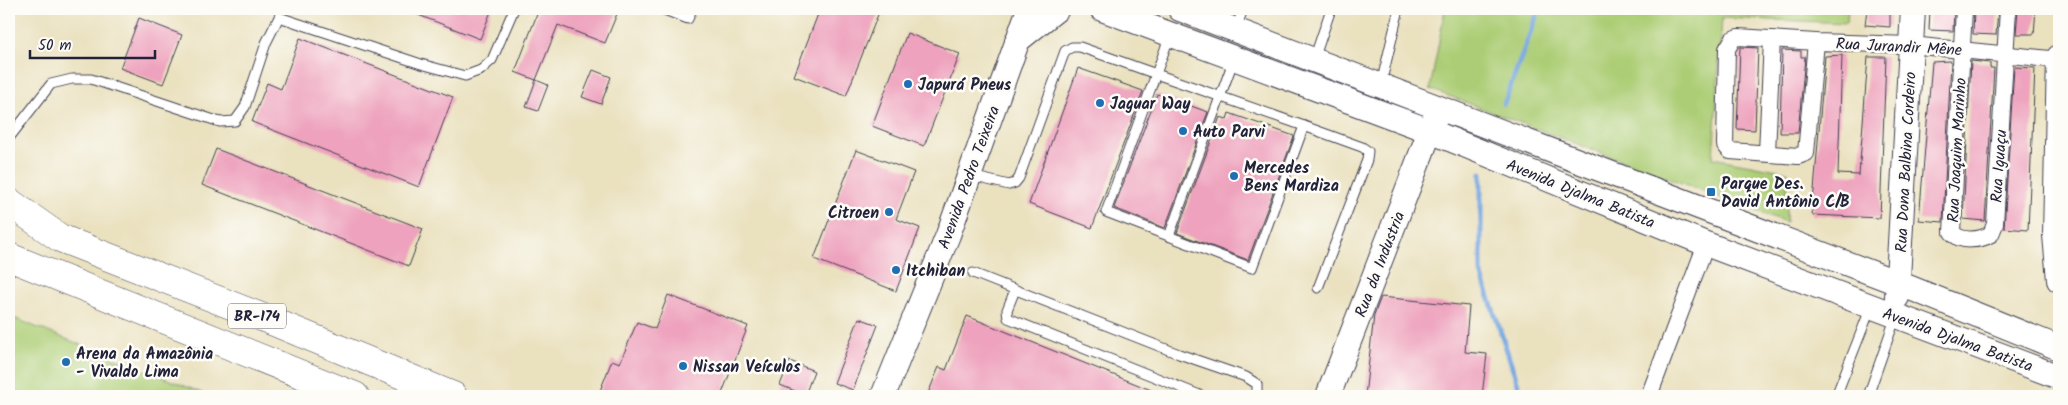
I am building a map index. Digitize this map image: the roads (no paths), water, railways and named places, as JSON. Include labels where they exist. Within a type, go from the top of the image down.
[{"type":"highway","points":[[9,202],[60,238]]},
{"type":"highway","name":"BR-174","points":[[9,217],[274,322],[453,396]]},
{"type":"highway","name":"BR-174","points":[[9,256],[355,396]]},
{"type":"main road","name":"Avenida Pedro Teixeira","points":[[883,396],[948,235],[1029,9]]},
{"type":"main road","points":[[1017,41],[1057,9]]},
{"type":"main road","name":"Avenida Djalma Batista","points":[[1102,9],[1430,131],[1706,244],[2059,377]]},
{"type":"main road","name":"Avenida Djalma Batista","points":[[1180,9],[1239,19],[1314,59],[1898,283],[2059,348]]},
{"type":"main road","name":"Rua Dona Balbina Cordeiro","points":[[1896,316],[1913,9]]},
{"type":"main road","points":[[2058,269],[2059,58]]},
{"type":"main road","name":"Rua da Industria","points":[[1328,396],[1440,107]]},
{"type":"street","name":"Rua Joaquim Marinho","points":[[1952,232],[1964,9]]},
{"type":"street","points":[[2006,54],[2008,9]]},
{"type":"street","name":"Rua Jurandir Mêne","points":[[1767,153],[1736,153],[1730,151],[1725,145],[1727,49],[1732,39],[1738,37],[1911,45],[2059,58]]},
{"type":"street","points":[[1772,39],[1767,153],[1798,156],[1802,156],[1808,148],[1816,42]]},
{"type":"street","name":"Rua Iguaçu","points":[[1952,232],[1955,236],[1961,238],[1985,238],[1992,234],[1995,224],[2006,54]]},
{"type":"street","points":[[1649,396],[1706,244]]},
{"type":"lane","points":[[9,138],[52,84],[72,79],[91,79],[220,122],[235,121],[245,108],[266,43],[284,9]]},
{"type":"lane","points":[[279,17],[421,64],[465,76],[481,70],[492,60],[514,9]]},
{"type":"lane","points":[[662,9],[688,20],[692,9]]},
{"type":"lane","points":[[1314,59],[1331,9]]},
{"type":"lane","points":[[1381,84],[1399,9]]},
{"type":"lane","points":[[1170,35],[1106,212],[1252,268],[1304,126]]},
{"type":"lane","points":[[969,176],[1010,185],[1015,183],[1019,178],[1065,51],[1072,47],[1080,47],[1304,126],[1368,151],[1367,160],[1318,288]]},
{"type":"lane","points":[[1169,236],[1234,59]]},
{"type":"lane","points":[[973,273],[1179,354],[1246,377],[1257,384],[1257,396]]},
{"type":"lane","points":[[1016,290],[1007,310],[1008,318],[1202,396]]},
{"type":"lane","points":[[1836,396],[1871,306]]},
{"type":"lane","points":[[1868,396],[1896,316]]},
{"type":"waterway","points":[[1504,104],[1539,9]]},
{"type":"waterway","points":[[1481,173],[1481,273],[1522,396]]},
{"type":"place","name":"Japurá Pneus","points":[[908,84]]},
{"type":"place","name":"Jaguar Way","points":[[1100,103]]},
{"type":"place","name":"Auto Parvi","points":[[1183,131]]},
{"type":"place","name":"Mercedes Bens Mardiza","points":[[1234,176]]},
{"type":"place","name":"Parque Des. David Antônio C/B","points":[[1711,192]]},
{"type":"place","name":"Citroen","points":[[889,212]]},
{"type":"place","name":"Itchiban","points":[[896,270]]},
{"type":"place","name":"Arena da Amazônia - Vivaldo Lima","points":[[66,362]]},
{"type":"place","name":"Nissan Veículos","points":[[683,366]]}]
